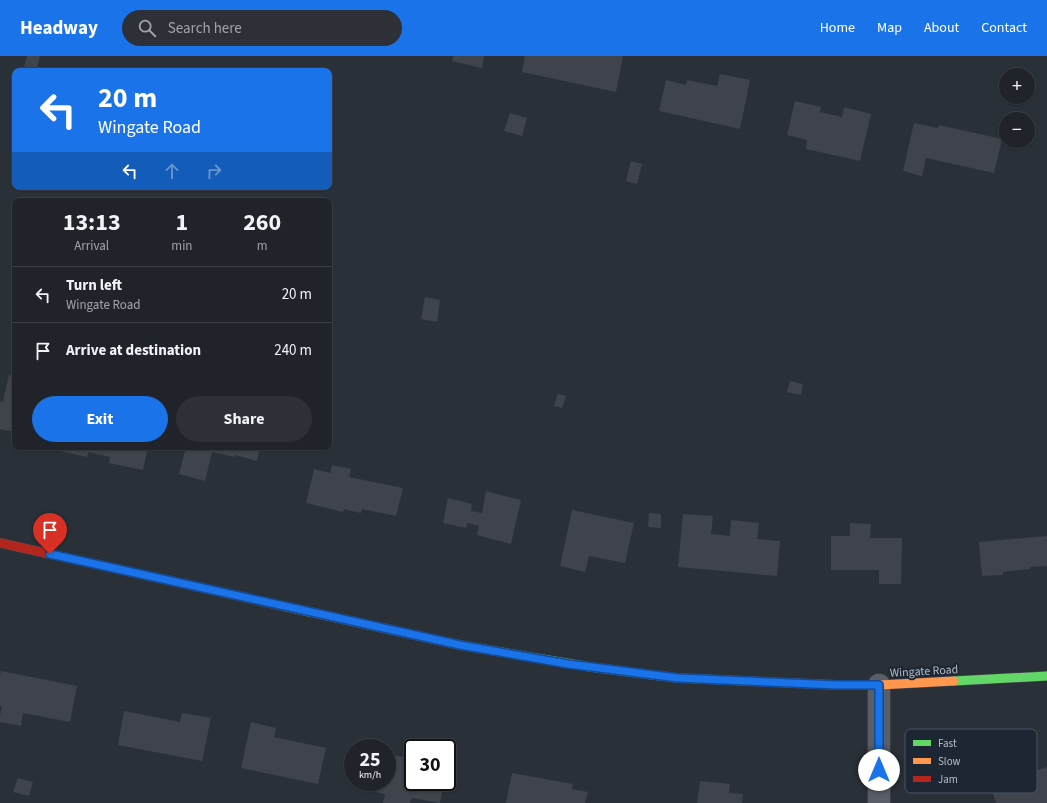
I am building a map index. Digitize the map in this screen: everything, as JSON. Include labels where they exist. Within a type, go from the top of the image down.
[{"type":"street","name":"Wingate Road","points":[[0,543],[460,645],[568,664],[678,678],[838,685],[879,685],[1047,676]]},
{"type":"street","points":[[879,685],[879,803]]},
{"type":"building","points":[[27,56],[40,56],[37,68],[24,67]]},
{"type":"building","points":[[453,56],[484,56],[482,68],[452,61]]},
{"type":"building","points":[[525,56],[623,56],[616,92],[522,72]]},
{"type":"building","points":[[720,74],[750,80],[740,129],[659,111],[666,80],[686,85],[687,80],[717,86]]},
{"type":"building","points":[[795,101],[821,107],[820,112],[842,117],[844,107],[871,114],[860,161],[806,149],[807,140],[787,135]]},
{"type":"building","points":[[510,113],[527,118],[522,136],[504,131]]},
{"type":"building","points":[[914,123],[938,128],[939,125],[999,138],[1000,148],[994,173],[926,158],[922,176],[903,171]]},
{"type":"building","points":[[631,161],[642,164],[637,184],[626,181]]},
{"type":"building","points":[[425,297],[440,300],[437,322],[421,319]]},
{"type":"building","points":[[9,375],[12,376],[12,431],[0,429],[0,401],[3,402]]},
{"type":"building","points":[[790,381],[803,384],[801,395],[787,392]]},
{"type":"building","points":[[558,394],[566,396],[562,408],[554,406]]},
{"type":"building","points":[[147,450],[143,470],[109,463],[110,457],[88,452],[87,457],[60,451]]},
{"type":"building","points":[[185,450],[259,450],[257,461],[235,455],[235,457],[212,452],[205,481],[179,474]]},
{"type":"building","points":[[332,465],[351,469],[349,477],[403,488],[396,516],[362,509],[361,513],[344,509],[343,512],[306,503],[314,469],[330,473]]},
{"type":"building","points":[[486,491],[521,500],[511,544],[477,535],[479,526],[467,523],[466,528],[443,523],[448,498],[472,504],[471,511],[482,513]]},
{"type":"building","points":[[572,510],[634,523],[625,563],[589,556],[585,572],[560,566]]},
{"type":"building","points":[[649,513],[661,514],[661,528],[648,527]]},
{"type":"building","points":[[683,514],[713,516],[711,534],[730,536],[731,520],[759,523],[757,539],[780,541],[777,576],[678,567]]},
{"type":"building","points":[[850,523],[871,524],[870,538],[902,538],[901,584],[879,584],[879,570],[831,570],[831,536],[850,536]]},
{"type":"building","points":[[1047,536],[1047,566],[1030,567],[1030,569],[1003,572],[1003,575],[982,576],[979,542]]},
{"type":"building","points":[[1,671],[77,686],[70,722],[23,713],[21,726],[0,722],[2,707],[0,706]]},
{"type":"building","points":[[124,711],[180,722],[182,713],[211,718],[202,761],[118,745]]},
{"type":"building","points":[[251,722],[276,728],[274,737],[326,748],[318,784],[241,768]]},
{"type":"building","points":[[396,756],[404,757],[404,791],[442,791],[440,803],[412,798],[410,803],[383,803],[385,794],[376,792],[396,791]]},
{"type":"building","points":[[1047,767],[1047,803],[996,803],[993,793],[1037,793],[1037,770]]},
{"type":"building","points":[[512,773],[573,784],[572,789],[588,792],[585,803],[506,803]]},
{"type":"building","points":[[18,778],[33,782],[29,796],[13,792]]},
{"type":"building","points":[[700,781],[730,784],[729,793],[743,794],[742,803],[697,803]]},
{"type":"traffic: fast","points":[[512,654],[590,667],[677,678],[724,680]]},
{"type":"traffic: fast","points":[[954,681],[1047,676]]},
{"type":"traffic: slow","points":[[283,606],[460,645],[512,654]]},
{"type":"traffic: slow","points":[[724,680],[838,685],[879,685],[954,681]]},
{"type":"traffic: jam","points":[[0,543],[283,606]]},
{"type":"route","points":[[50,554],[460,645],[568,664],[678,678],[838,685],[879,685],[879,770]]}]
